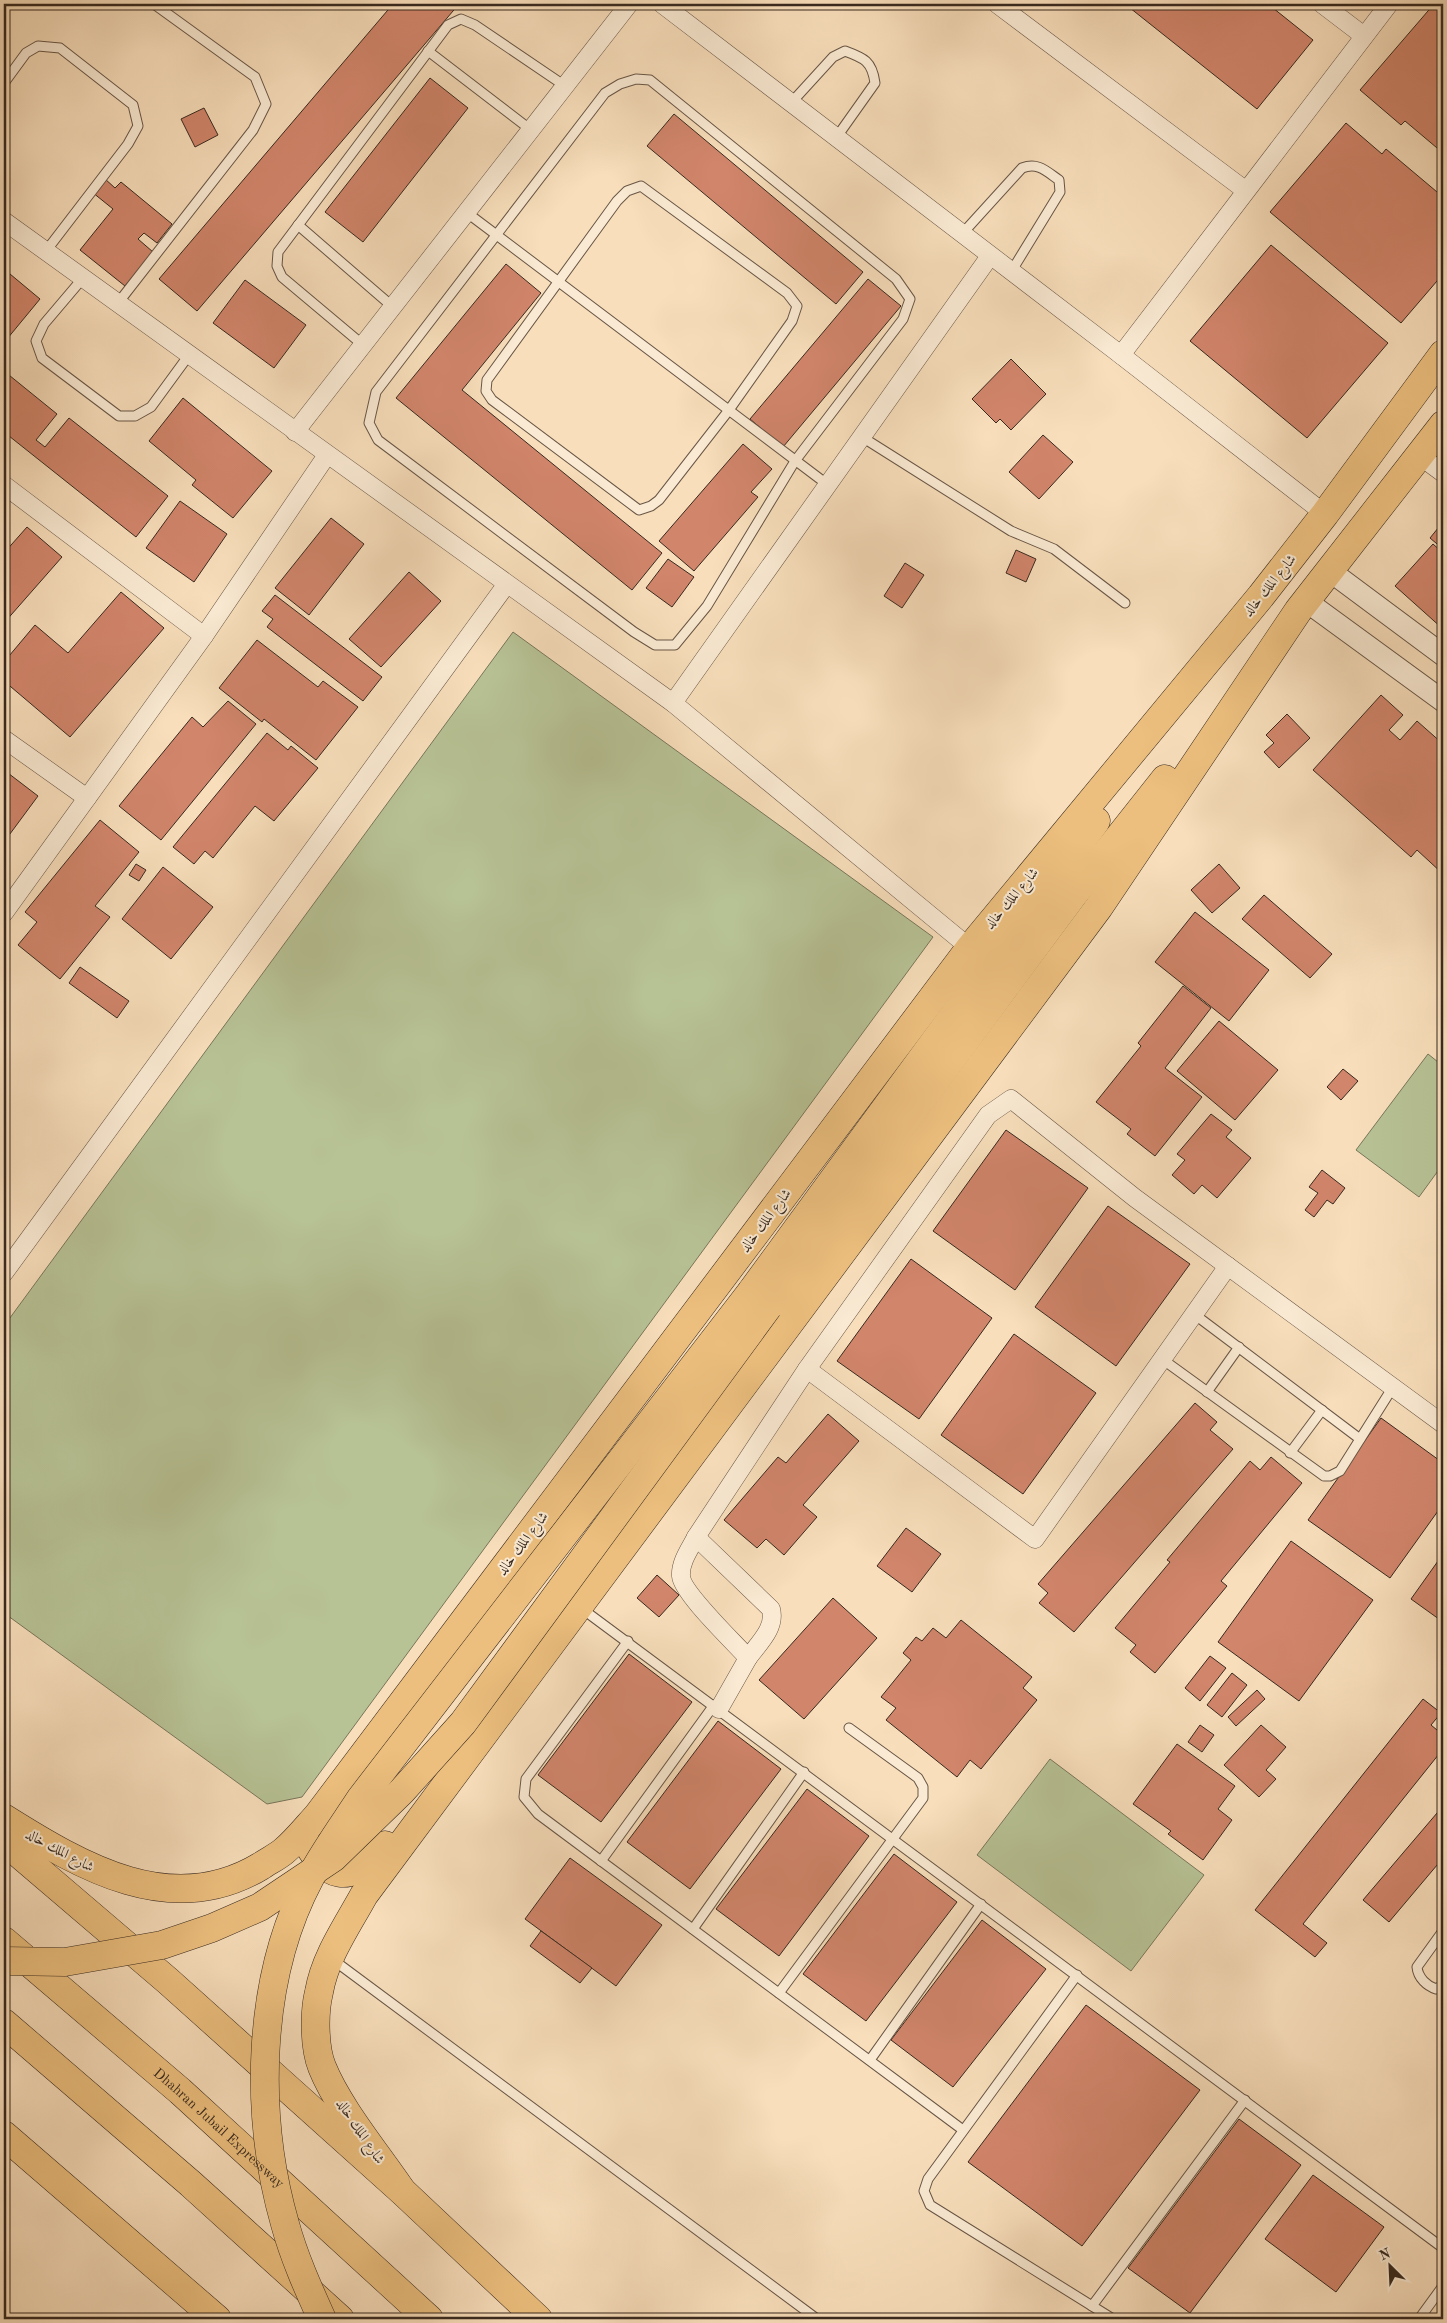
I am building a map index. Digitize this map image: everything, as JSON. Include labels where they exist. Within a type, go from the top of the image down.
[{"type":"main road","name":"شارع الملك خالد","points":[[4,1818],[79,1864],[128,1881],[160,1888],[198,1889],[240,1879],[283,1852],[318,1815],[970,948],[1261,596],[1325,514],[1443,354]]},
{"type":"main road","name":"شارع الملك خالد","points":[[402,2191],[336,2094],[321,2065],[315,2029],[318,1991],[330,1958],[364,1896],[1099,907],[1302,606],[1443,425]]},
{"type":"main road","points":[[4,1961],[65,1962],[162,1945],[212,1928],[260,1907],[333,1858],[402,1791],[463,1723],[759,1300],[1261,596]]},
{"type":"main road","points":[[322,2319],[301,2272],[285,2224],[272,2170],[265,2109],[269,2005],[280,1954],[310,1879],[367,1790],[759,1300],[1074,894],[1302,606]]},
{"type":"main road","points":[[318,1815],[310,1830],[309,1843],[312,1852],[325,1866],[336,1872],[348,1873],[360,1870],[374,1860],[414,1807],[453,1776]]},
{"type":"main road","points":[[4,1841],[168,1981],[402,2191],[538,2319]]},
{"type":"main road","name":"Dhahran Jubail Expressway","points":[[4,1941],[180,2091],[429,2319]]},
{"type":"main road","points":[[4,2022],[191,2184],[340,2319]]},
{"type":"main road","points":[[4,2135],[217,2319]]},
{"type":"street","points":[[295,432],[629,4]]},
{"type":"street","points":[[662,4],[1121,355],[1325,514]]},
{"type":"street","points":[[997,4],[1245,190]]},
{"type":"street","points":[[1322,4],[1364,36]]},
{"type":"street","points":[[1121,355],[1245,190],[1389,4]]},
{"type":"street","points":[[4,221],[506,585],[673,703],[970,948]]},
{"type":"street","points":[[673,703],[990,256]]},
{"type":"street","points":[[4,913],[204,636],[327,455]]},
{"type":"street","points":[[1420,456],[1443,473]]},
{"type":"street","points":[[4,485],[204,636]]},
{"type":"street","points":[[1330,570],[1443,655]]},
{"type":"street","points":[[4,1272],[506,585]]},
{"type":"street","points":[[1302,606],[1443,701]]},
{"type":"street","points":[[4,739],[87,798]]},
{"type":"street","points":[[748,1658],[688,1592],[680,1578],[682,1563],[696,1537],[807,1368],[988,1114],[1011,1099],[1135,1198],[1443,1424]]},
{"type":"street","points":[[807,1368],[1035,1538],[1228,1266]]},
{"type":"street","points":[[696,1537],[771,1609],[773,1617],[772,1625],[748,1658],[717,1707]]},
{"type":"lane","points":[[118,303],[253,130],[266,104],[255,78],[154,4]]},
{"type":"lane","points":[[363,344],[282,277],[277,266],[278,252],[448,25],[461,19],[475,25],[565,86]]},
{"type":"lane","points":[[4,83],[26,53],[38,46],[60,48],[133,105],[138,126],[128,144],[46,251]]},
{"type":"lane","points":[[428,51],[531,130]]},
{"type":"lane","points":[[791,103],[833,57],[845,52],[863,58],[873,70],[875,83],[836,138]]},
{"type":"lane","points":[[636,79],[650,80],[896,279],[910,299],[902,319],[796,460],[707,606],[675,644],[655,645],[634,632],[378,440],[368,423],[376,392],[498,236],[605,92],[636,79]]},
{"type":"lane","points":[[962,234],[1022,168],[1030,165],[1038,166],[1059,180],[1060,192],[1011,272]]},
{"type":"lane","points":[[641,186],[787,294],[798,306],[792,321],[729,410],[659,500],[651,506],[639,510],[492,400],[486,391],[487,380],[558,281],[617,202],[627,191],[641,186]]},
{"type":"lane","points":[[466,212],[828,485]]},
{"type":"lane","points":[[298,225],[393,307]]},
{"type":"lane","points":[[83,278],[44,324],[36,341],[42,358],[119,416],[135,416],[151,407],[189,355]]},
{"type":"lane","points":[[862,436],[1011,531],[1054,550],[1125,603]]},
{"type":"lane","points":[[1194,1314],[1360,1439]]},
{"type":"lane","points":[[1207,1392],[1238,1347]]},
{"type":"lane","points":[[1162,1359],[1318,1473],[1330,1476],[1340,1471],[1393,1387]]},
{"type":"lane","points":[[1290,1453],[1322,1410]]},
{"type":"lane","points":[[579,1606],[1443,2248]]},
{"type":"lane","points":[[628,1641],[526,1779],[524,1797],[538,1814],[963,2130]]},
{"type":"lane","points":[[601,1861],[717,1707]]},
{"type":"lane","points":[[779,1993],[923,1798],[923,1787],[918,1778],[849,1728]]},
{"type":"lane","points":[[693,1929],[804,1772]]},
{"type":"lane","points":[[870,2060],[981,1904]]},
{"type":"lane","points":[[1443,1931],[1417,1967],[1420,1978],[1432,1988],[1441,1988],[1443,1985]]},
{"type":"lane","points":[[330,1958],[817,2319]]},
{"type":"lane","points":[[1077,1975],[928,2179],[924,2191],[930,2205],[1113,2319]]},
{"type":"lane","points":[[1092,2306],[1245,2100]]},
{"type":"lane","points":[[1419,2319],[1443,2286]]},
{"type":"green space","points":[[513,632],[933,937],[302,1797],[267,1804],[4,1613],[4,1326]]},
{"type":"green space","points":[[1428,1054],[1443,1066],[1443,1164],[1419,1197],[1356,1150]]},
{"type":"green space","points":[[1050,1759],[1204,1875],[1131,1971],[977,1855]]},
{"type":"building","points":[[393,4],[459,4],[197,311],[159,279]]},
{"type":"building","points":[[1125,4],[1268,4],[1313,40],[1257,109]]},
{"type":"building","points":[[1434,4],[1443,4],[1443,153],[1405,121],[1401,125],[1360,90]]},
{"type":"building","points":[[430,78],[468,108],[363,242],[325,212]]},
{"type":"building","points":[[204,108],[218,135],[195,147],[181,119]]},
{"type":"building","points":[[674,114],[863,272],[836,304],[647,146]]},
{"type":"building","points":[[1346,123],[1382,154],[1386,149],[1443,197],[1443,274],[1401,323],[1270,212]]},
{"type":"building","points":[[104,178],[115,188],[121,182],[172,224],[157,243],[144,233],[138,239],[153,252],[125,286],[80,250],[113,209],[92,192]]},
{"type":"building","points":[[1271,245],[1388,343],[1307,438],[1190,341]]},
{"type":"building","points":[[506,264],[541,293],[462,390],[662,553],[632,590],[396,398]]},
{"type":"building","points":[[4,269],[40,299],[7,339],[4,336]]},
{"type":"building","points":[[868,279],[901,306],[783,447],[750,419]]},
{"type":"building","points":[[245,280],[306,325],[274,368],[213,323]]},
{"type":"building","points":[[1011,359],[1046,394],[1011,430],[1000,419],[996,423],[972,399]]},
{"type":"building","points":[[4,371],[57,414],[36,440],[45,447],[69,418],[168,496],[136,537],[4,432]]},
{"type":"building","points":[[183,398],[272,471],[233,518],[192,485],[196,480],[149,441]]},
{"type":"building","points":[[1043,435],[1073,462],[1039,499],[1009,472]]},
{"type":"building","points":[[743,444],[772,469],[751,492],[758,497],[694,571],[659,541]]},
{"type":"building","points":[[180,501],[227,534],[194,582],[146,548]]},
{"type":"building","points":[[331,518],[364,544],[309,615],[275,588]]},
{"type":"building","points":[[1443,522],[1443,549],[1430,538]]},
{"type":"building","points":[[27,527],[62,557],[4,623],[4,553]]},
{"type":"building","points":[[1433,544],[1443,553],[1443,629],[1395,586]]},
{"type":"building","points":[[1016,550],[1036,559],[1026,582],[1006,573]]},
{"type":"building","points":[[668,559],[694,577],[672,607],[646,588]]},
{"type":"building","points":[[905,563],[924,575],[902,608],[884,596]]},
{"type":"building","points":[[409,572],[441,601],[381,667],[349,639]]},
{"type":"building","points":[[121,592],[164,628],[70,737],[4,681],[4,662],[35,625],[68,653]]},
{"type":"building","points":[[275,595],[382,677],[363,701],[267,627],[273,619],[262,611]]},
{"type":"building","points":[[257,640],[318,687],[323,681],[358,707],[316,760],[264,719],[262,722],[219,688]]},
{"type":"building","points":[[1381,695],[1403,715],[1389,730],[1400,740],[1417,721],[1443,744],[1443,874],[1417,850],[1411,857],[1313,770]]},
{"type":"building","points":[[228,701],[256,724],[161,840],[119,806],[192,717],[203,727]]},
{"type":"building","points":[[1287,714],[1310,738],[1279,768],[1264,752],[1274,743],[1266,735]]},
{"type":"building","points":[[267,733],[288,750],[291,746],[318,768],[274,821],[255,806],[213,858],[205,851],[194,864],[173,847]]},
{"type":"building","points":[[4,770],[38,796],[4,842]]},
{"type":"building","points":[[100,820],[139,852],[95,906],[110,917],[60,979],[18,945],[37,922],[25,912]]},
{"type":"building","points":[[136,864],[146,870],[139,881],[129,875]]},
{"type":"building","points":[[1219,864],[1240,888],[1212,913],[1191,890]]},
{"type":"building","points":[[163,867],[213,907],[171,959],[122,919]]},
{"type":"building","points":[[1264,895],[1332,954],[1310,978],[1242,919]]},
{"type":"building","points":[[1195,912],[1269,970],[1229,1021],[1155,962]]},
{"type":"building","points":[[80,967],[129,1001],[117,1018],[69,983]]},
{"type":"building","points":[[1183,986],[1211,1008],[1165,1068],[1202,1097],[1155,1156],[1127,1134],[1131,1129],[1096,1102],[1141,1046],[1138,1043]]},
{"type":"building","points":[[1219,1021],[1278,1070],[1235,1120],[1177,1071]]},
{"type":"building","points":[[1343,1069],[1358,1081],[1341,1100],[1327,1087]]},
{"type":"building","points":[[1211,1114],[1232,1130],[1226,1137],[1251,1158],[1217,1198],[1202,1185],[1194,1194],[1172,1175],[1185,1160],[1177,1154]]},
{"type":"building","points":[[1006,1130],[1088,1188],[1015,1290],[933,1231]]},
{"type":"building","points":[[1322,1170],[1345,1188],[1333,1204],[1327,1200],[1314,1217],[1305,1210],[1318,1193],[1309,1187]]},
{"type":"building","points":[[1108,1206],[1190,1264],[1116,1366],[1035,1307]]},
{"type":"building","points":[[911,1259],[992,1318],[919,1419],[837,1361]]},
{"type":"building","points":[[1014,1334],[1096,1393],[1023,1494],[941,1435]]},
{"type":"building","points":[[1195,1403],[1217,1422],[1210,1430],[1233,1449],[1074,1632],[1039,1603],[1048,1593],[1038,1584]]},
{"type":"building","points":[[828,1414],[859,1441],[803,1505],[817,1517],[784,1555],[766,1539],[757,1548],[724,1520],[778,1457],[786,1463]]},
{"type":"building","points":[[1381,1418],[1443,1463],[1443,1504],[1390,1578],[1308,1520]]},
{"type":"building","points":[[1271,1457],[1302,1483],[1221,1581],[1227,1586],[1155,1673],[1130,1652],[1136,1645],[1115,1628],[1170,1562],[1167,1560],[1250,1461],[1260,1470]]},
{"type":"building","points":[[906,1528],[941,1554],[912,1592],[877,1566]]},
{"type":"building","points":[[1291,1541],[1373,1600],[1299,1701],[1218,1642]]},
{"type":"building","points":[[1443,1554],[1443,1622],[1411,1599]]},
{"type":"building","points":[[657,1575],[679,1595],[659,1617],[637,1598]]},
{"type":"building","points":[[833,1598],[877,1638],[804,1719],[759,1680]]},
{"type":"building","points":[[961,1620],[1032,1677],[1023,1688],[1037,1700],[981,1769],[970,1760],[957,1777],[886,1720],[896,1708],[881,1697],[911,1660],[903,1653],[916,1637],[922,1641],[933,1628],[946,1638]]},
{"type":"building","points":[[629,1654],[692,1702],[601,1822],[538,1775]]},
{"type":"building","points":[[1210,1656],[1226,1668],[1200,1701],[1185,1688]]},
{"type":"building","points":[[1232,1673],[1247,1685],[1222,1717],[1207,1705]]},
{"type":"building","points":[[1257,1690],[1265,1699],[1236,1726],[1228,1717]]},
{"type":"building","points":[[1423,1699],[1441,1713],[1431,1725],[1443,1735],[1443,1749],[1303,1924],[1327,1943],[1315,1957],[1255,1910]]},
{"type":"building","points":[[718,1721],[781,1769],[690,1889],[627,1842]]},
{"type":"building","points":[[1200,1725],[1214,1735],[1202,1752],[1188,1742]]},
{"type":"building","points":[[1261,1725],[1286,1747],[1266,1770],[1276,1779],[1259,1797],[1224,1765]]},
{"type":"building","points":[[1177,1744],[1235,1786],[1218,1809],[1232,1820],[1203,1860],[1168,1834],[1171,1831],[1133,1804]]},
{"type":"building","points":[[807,1789],[869,1836],[779,1956],[716,1909]]},
{"type":"building","points":[[1443,1806],[1443,1858],[1389,1922],[1363,1900]]},
{"type":"building","points":[[894,1854],[957,1902],[866,2021],[803,1974]]},
{"type":"building","points":[[570,1858],[662,1925],[616,1986],[525,1919]]},
{"type":"building","points":[[982,1920],[1046,1969],[953,2087],[891,2040]]},
{"type":"building","points":[[541,1931],[592,1968],[580,1983],[530,1946]]},
{"type":"building","points":[[1086,2005],[1200,2090],[1082,2246],[968,2162]]},
{"type":"building","points":[[1239,2119],[1301,2165],[1190,2313],[1128,2268]]},
{"type":"building","points":[[1313,2175],[1384,2227],[1336,2292],[1265,2239]]}]
